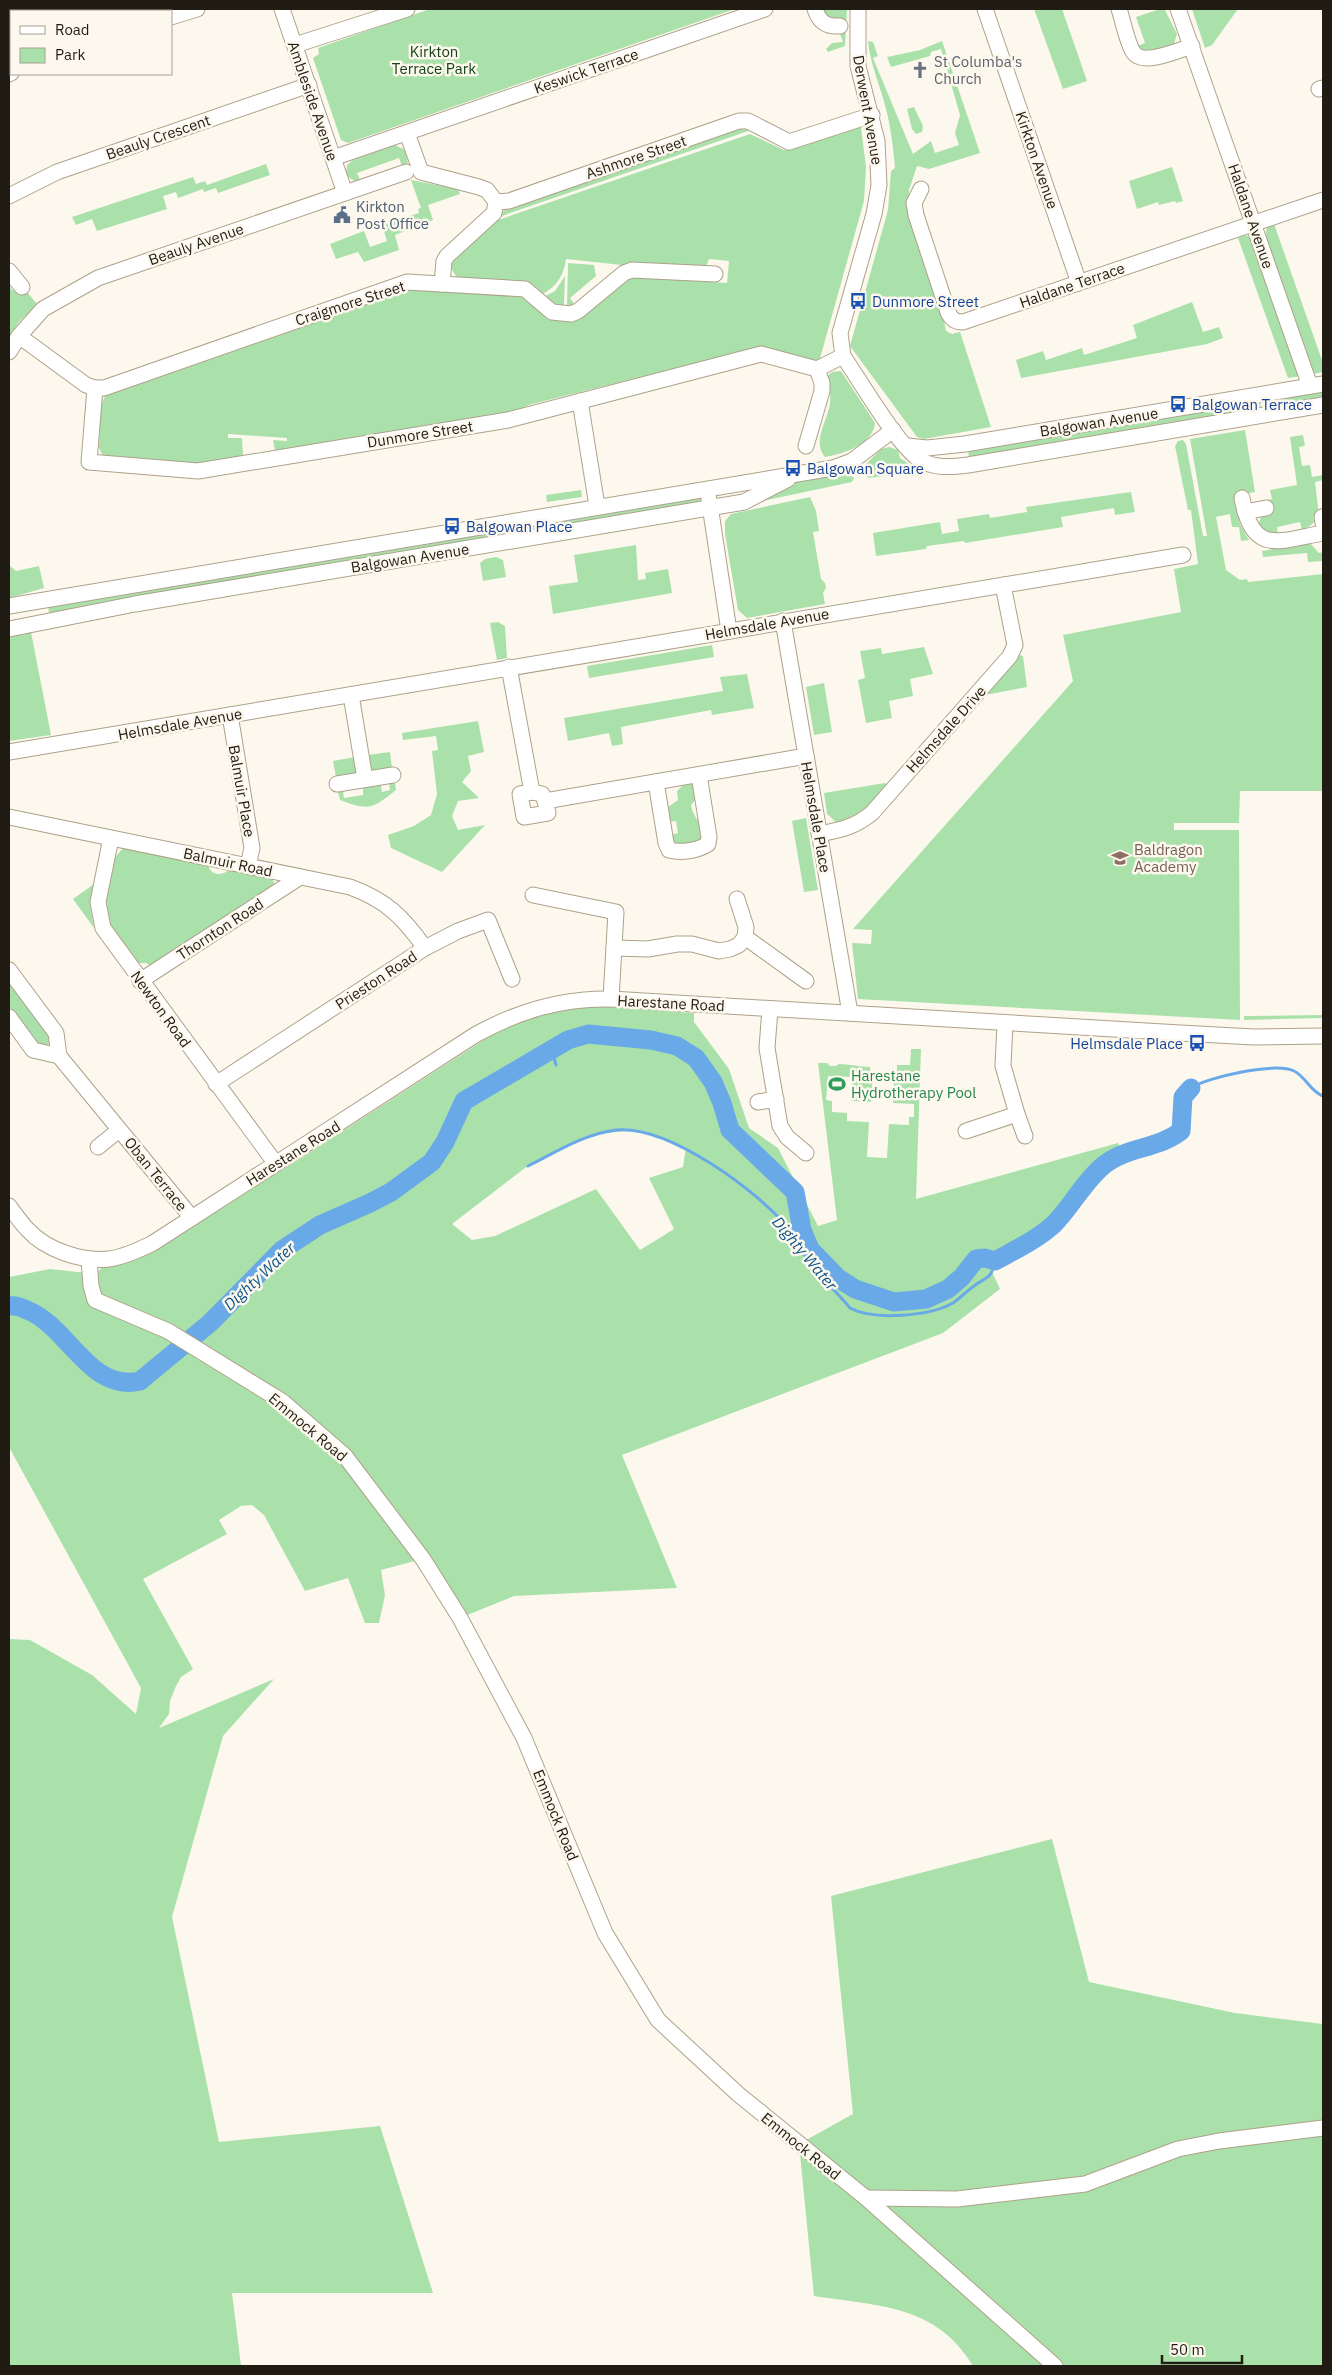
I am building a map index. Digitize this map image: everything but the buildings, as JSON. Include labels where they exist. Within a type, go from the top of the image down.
[{"type":"street","points":[[172,18],[197,9]]},
{"type":"street","name":"Ambleside Avenue","points":[[282,9],[345,193]]},
{"type":"street","points":[[295,46],[407,9]]},
{"type":"street","name":"Keswick Terrace","points":[[333,158],[765,9]]},
{"type":"street","points":[[815,9],[822,23],[830,26],[840,26]]},
{"type":"street","name":"Derwent Avenue","points":[[858,9],[858,66],[872,115],[877,141],[879,185],[874,214],[840,333],[843,356],[893,430],[907,446]]},
{"type":"street","name":"Kirkton Avenue","points":[[985,9],[1079,283]]},
{"type":"street","points":[[1119,9],[1134,53],[1141,59],[1151,59],[1192,46]]},
{"type":"street","name":"Haldane Avenue","points":[[1178,9],[1254,224],[1317,385]]},
{"type":"street","name":"Beauly Crescent","points":[[9,196],[57,172],[309,85]]},
{"type":"street","name":"Ashmore Street","points":[[496,202],[509,201],[739,121],[748,121],[789,142],[872,115]]},
{"type":"street","points":[[407,133],[412,170],[487,190],[496,202],[494,213],[447,256],[444,261],[442,284]]},
{"type":"street","name":"Beauly Avenue","points":[[9,352],[18,336],[44,309],[98,278],[412,170]]},
{"type":"street","name":"Haldane Terrace","points":[[921,189],[914,203],[916,215],[948,312],[951,318],[957,322],[963,322],[1323,200]]},
{"type":"street","name":"Craigmore Street","points":[[95,388],[104,388],[406,282],[525,289],[552,312],[571,314],[578,311],[624,273],[632,270],[715,274]]},
{"type":"street","points":[[9,271],[22,286]]},
{"type":"street","points":[[18,336],[86,385],[95,388]]},
{"type":"street","name":"Dunmore Street","points":[[95,388],[89,462],[198,471],[508,420],[761,354],[817,370]]},
{"type":"street","points":[[806,446],[822,391],[822,383],[817,370],[843,356]]},
{"type":"street","name":"Balgowan Avenue","points":[[907,446],[927,448],[965,444],[1317,385]]},
{"type":"street","points":[[1263,395],[1266,415]]},
{"type":"street","points":[[580,400],[597,506]]},
{"type":"street","name":"Balgowan Avenue","points":[[907,446],[920,460],[936,466],[968,464],[1323,405]]},
{"type":"street","name":"Balgowan Avenue","points":[[9,606],[778,476],[794,476],[834,468],[852,461],[893,430]]},
{"type":"street","points":[[965,444],[964,456],[968,464]]},
{"type":"street","name":"Balgowan Avenue","points":[[9,629],[50,619],[744,502],[794,476]]},
{"type":"street","points":[[707,488],[729,631]]},
{"type":"street","points":[[1266,508],[1243,505],[1249,526],[1260,538],[1266,541],[1277,541],[1323,533]]},
{"type":"street","name":"Helmsdale Avenue","points":[[9,752],[1183,555]]},
{"type":"street","name":"Helmsdale Drive","points":[[819,834],[845,830],[858,825],[872,813],[1010,656],[1015,645],[1003,585]]},
{"type":"street","points":[[45,599],[44,610],[50,619]]},
{"type":"street","name":"Helmsdale Place","points":[[783,621],[850,1013]]},
{"type":"street","points":[[509,667],[532,792]]},
{"type":"street","points":[[351,695],[365,779]]},
{"type":"street","name":"Balmuir Place","points":[[230,715],[252,848],[248,866]]},
{"type":"street","points":[[546,802],[806,756]]},
{"type":"street","points":[[337,784],[393,775]]},
{"type":"street","points":[[656,782],[666,843],[669,850],[677,852],[701,848],[708,844],[709,837],[699,775]]},
{"type":"street","points":[[532,792],[542,794],[546,802],[548,813],[524,817],[520,794],[532,792]]},
{"type":"street","name":"Balmuir Road","points":[[9,817],[350,887],[371,894],[396,912],[408,924],[424,948]]},
{"type":"street","name":"Newton Road","points":[[111,838],[98,902],[99,916],[103,928],[276,1164]]},
{"type":"street","name":"Thornton Road","points":[[140,981],[300,877]]},
{"type":"street","points":[[533,895],[616,912],[611,999]]},
{"type":"street","points":[[614,948],[648,949],[677,944],[692,944],[719,951],[730,949],[738,945],[745,937],[746,928],[737,899]]},
{"type":"street","name":"Prieston Road","points":[[216,1084],[424,948],[458,931],[488,920],[512,979]]},
{"type":"street","points":[[745,937],[806,981]]},
{"type":"street","name":"Oban Terrace","points":[[9,970],[56,1033],[59,1056],[192,1218]]},
{"type":"street","name":"Harestane Road","points":[[11,1213],[28,1231],[45,1244],[65,1253],[89,1259],[109,1259],[131,1253],[153,1243],[475,1035],[502,1020],[532,1009],[561,1002],[611,999],[1245,1036],[1323,1036]]},
{"type":"street","points":[[770,1009],[767,1048],[782,1131],[806,1153]]},
{"type":"street","points":[[9,1017],[33,1050],[59,1056]]},
{"type":"street","points":[[1005,1022],[1003,1066],[1025,1136]]},
{"type":"street","points":[[758,1102],[776,1099]]},
{"type":"street","points":[[966,1131],[1017,1114]]},
{"type":"street","name":"Oban Terrace","points":[[98,1147],[119,1130]]},
{"type":"street","name":"Emmock Road","points":[[89,1259],[91,1286],[95,1300],[168,1331],[283,1402],[345,1456],[423,1559],[460,1618],[524,1738],[604,1933],[658,2020],[738,2094],[866,2198],[1055,2366]]},
{"type":"street","points":[[866,2198],[957,2199],[1085,2184],[1178,2149],[1218,2141],[1323,2128]]},
{"type":"green space","name":"Kirkton Terrace Park","points":[[430,9],[735,9],[348,143],[341,140],[313,58],[319,54],[318,48]]},
{"type":"green space","points":[[820,9],[847,9],[845,46],[828,52],[826,49],[832,43],[843,42],[839,31]]},
{"type":"green space","points":[[1034,9],[1062,9],[1087,81],[1063,89]]},
{"type":"green space","points":[[1160,9],[1165,10],[1177,34],[1173,47],[1144,53],[1137,46],[1145,43],[1136,17]]},
{"type":"green space","points":[[1192,9],[1238,9],[1212,45],[1205,48]]},
{"type":"green space","points":[[868,41],[873,42],[878,56],[873,58],[913,154],[931,141],[935,153],[959,145],[955,133],[960,115],[941,49],[931,52],[930,56],[891,67],[887,57],[920,50],[942,41],[980,153],[929,169],[917,166],[909,190],[909,204],[942,310],[946,331],[952,334],[960,332],[991,427],[924,439],[917,437],[850,346],[888,210],[891,171],[895,168],[888,115],[872,63]]},
{"type":"green space","points":[[914,107],[923,126],[922,132],[916,134],[912,129],[907,109]]},
{"type":"green space","points":[[743,124],[754,129],[496,218],[509,206]]},
{"type":"green space","points":[[855,126],[861,127],[866,167],[864,201],[819,362],[761,347],[532,404],[510,412],[275,451],[273,440],[287,441],[287,438],[228,434],[228,438],[242,438],[243,456],[198,464],[103,456],[99,448],[101,405],[105,396],[409,290],[524,295],[549,318],[576,321],[626,279],[635,277],[727,283],[729,261],[709,259],[706,267],[633,263],[622,265],[566,259],[564,270],[559,280],[543,294],[526,281],[457,278],[451,268],[451,262],[498,220],[750,134],[784,150]]},
{"type":"green space","points":[[395,145],[405,150],[408,163],[402,166],[399,158],[357,173],[360,180],[358,181],[352,180],[346,174],[347,165],[353,160]]},
{"type":"green space","points":[[266,164],[270,175],[218,193],[216,188],[204,192],[203,189],[178,198],[176,192],[163,196],[167,209],[97,231],[92,219],[76,225],[72,217],[193,177],[196,184],[205,181],[207,185]]},
{"type":"green space","points":[[1172,167],[1183,201],[1159,205],[1158,202],[1137,209],[1129,181]]},
{"type":"green space","points":[[411,180],[458,189],[460,194],[428,205],[433,220],[395,235],[399,250],[364,262],[358,252],[336,259],[330,244],[364,231],[370,247],[387,241],[382,225],[419,213],[418,209],[421,208]]},
{"type":"green space","points":[[1274,224],[1323,363],[1323,372],[1313,374],[1265,237],[1267,227]]},
{"type":"green space","points":[[1246,235],[1254,241],[1301,376],[1288,378],[1238,238]]},
{"type":"green space","points":[[568,263],[594,265],[596,276],[570,298],[575,305],[567,306]]},
{"type":"green space","points":[[565,276],[564,306],[554,305],[545,296],[555,291]]},
{"type":"green space","points":[[9,285],[12,290],[27,292],[37,304],[18,323],[9,337]]},
{"type":"green space","points":[[1192,302],[1203,332],[1219,327],[1223,338],[1207,344],[1021,378],[1016,360],[1043,351],[1046,360],[1082,348],[1084,355],[1137,338],[1133,325]]},
{"type":"green space","points":[[841,371],[875,423],[869,437],[856,447],[825,457],[821,451],[820,438],[830,404],[827,376],[832,372]]},
{"type":"green space","points":[[1323,387],[1323,402],[1272,408],[1270,403],[1272,398]]},
{"type":"green space","points":[[1255,399],[1260,402],[1261,408],[969,458],[968,449]]},
{"type":"green space","name":"Baldragon Academy","points":[[1245,430],[1255,492],[1235,496],[1240,524],[1249,540],[1241,541],[1239,527],[1232,527],[1230,514],[1216,517],[1226,570],[1240,580],[1247,579],[1248,582],[1323,574],[1323,791],[1240,791],[1239,823],[1174,823],[1174,830],[1239,830],[1240,1020],[858,999],[852,943],[871,944],[872,930],[853,929],[1073,681],[1063,635],[1181,612],[1174,569],[1198,564],[1191,510],[1188,510],[1175,446],[1178,441],[1183,440],[1186,444],[1203,536],[1207,536],[1190,439]]},
{"type":"green space","points":[[1303,435],[1305,446],[1299,447],[1302,466],[1310,465],[1312,477],[1323,475],[1323,480],[1315,482],[1319,515],[1313,516],[1314,522],[1302,530],[1300,522],[1277,527],[1278,534],[1268,535],[1258,525],[1261,517],[1270,514],[1267,500],[1272,499],[1270,490],[1297,485],[1290,437]]},
{"type":"green space","points":[[889,447],[898,450],[900,458],[918,470],[906,472],[899,468],[890,470],[884,476],[869,478],[864,475],[862,468],[881,449]]},
{"type":"green space","points":[[846,471],[854,478],[852,482],[767,500],[766,497],[796,481]]},
{"type":"green space","points":[[581,490],[582,497],[547,502],[546,495]]},
{"type":"green space","points":[[1131,492],[1135,512],[1115,515],[1114,508],[1061,517],[1063,527],[965,543],[964,541],[927,546],[926,549],[876,556],[873,533],[940,522],[942,534],[959,531],[957,519],[989,514],[990,518],[1027,512],[1026,507]]},
{"type":"green space","points":[[700,496],[701,502],[49,614],[48,604]]},
{"type":"green space","points":[[810,497],[816,511],[819,531],[813,532],[821,579],[825,583],[826,588],[823,593],[825,604],[747,618],[738,610],[725,534],[725,521],[731,514]]},
{"type":"green space","points":[[1310,543],[1319,553],[1323,552],[1323,574],[1322,561],[1308,562],[1307,553],[1263,557],[1262,551]]},
{"type":"green space","points":[[636,545],[638,580],[646,579],[645,573],[668,569],[672,593],[553,614],[549,586],[578,582],[574,555]]},
{"type":"green space","points":[[496,557],[503,560],[506,577],[483,581],[480,563],[485,559]]},
{"type":"green space","points":[[9,565],[16,571],[39,566],[44,588],[9,598]]},
{"type":"green space","points":[[498,622],[505,626],[507,658],[497,660],[490,623]]},
{"type":"green space","points":[[31,632],[51,735],[9,741],[9,633],[23,635]]},
{"type":"green space","points":[[712,645],[714,657],[589,678],[587,666]]},
{"type":"green space","points":[[924,647],[933,674],[910,679],[913,696],[889,701],[892,718],[866,723],[858,680],[865,678],[860,651],[881,648],[882,654]]},
{"type":"green space","points":[[1020,655],[1023,656],[1027,687],[985,695]]},
{"type":"green space","points":[[747,674],[754,708],[712,715],[711,710],[621,727],[623,744],[612,746],[609,733],[568,741],[564,718],[723,691],[720,677]]},
{"type":"green space","points":[[824,683],[832,732],[814,735],[806,687]]},
{"type":"green space","points":[[478,721],[484,752],[468,756],[471,771],[462,782],[479,798],[458,801],[452,816],[458,830],[485,825],[442,872],[391,848],[388,835],[414,826],[431,815],[437,794],[432,751],[438,750],[436,736],[403,740],[402,733]]},
{"type":"green space","points":[[390,752],[392,768],[371,771],[368,755]]},
{"type":"green space","points":[[355,757],[358,773],[336,777],[333,761]]},
{"type":"green space","points":[[395,782],[396,790],[381,801],[370,806],[358,806],[340,800],[338,792],[343,791],[344,798],[363,795],[363,788],[381,785],[382,792],[390,790],[389,783]]},
{"type":"green space","points":[[885,783],[888,785],[877,797],[852,817],[837,823],[827,814],[824,793]]},
{"type":"green space","points":[[692,784],[697,789],[698,797],[691,805],[703,834],[697,844],[674,844],[670,835],[678,833],[676,821],[668,822],[665,809],[678,800],[677,791],[683,785]]},
{"type":"green space","points":[[806,818],[818,890],[804,892],[792,821]]},
{"type":"green space","points":[[124,848],[208,866],[212,872],[217,874],[229,870],[272,879],[274,882],[273,886],[154,968],[146,963],[136,963],[115,933],[108,916],[108,894],[113,865],[115,858]]},
{"type":"green space","points":[[94,884],[90,904],[94,928],[73,899]]},
{"type":"green space","points":[[9,982],[50,1037],[48,1046],[38,1046],[9,1006]]},
{"type":"green space","points":[[575,1007],[608,1007],[694,1013],[694,1022],[729,1069],[749,1128],[778,1148],[818,1226],[837,1220],[818,1063],[827,1063],[830,1066],[839,1064],[870,1067],[870,1071],[873,1071],[871,1102],[851,1101],[852,1077],[828,1076],[826,1100],[832,1101],[832,1112],[847,1113],[847,1121],[869,1122],[867,1157],[887,1158],[889,1124],[909,1125],[909,1117],[914,1117],[914,1104],[893,1103],[894,1072],[897,1070],[897,1065],[910,1065],[911,1049],[921,1049],[916,1199],[1118,1143],[1124,1154],[1104,1164],[1053,1225],[985,1257],[1000,1289],[943,1333],[622,1455],[677,1588],[514,1596],[460,1618],[422,1559],[381,1570],[385,1595],[379,1623],[365,1623],[348,1578],[305,1591],[264,1515],[252,1505],[241,1506],[219,1520],[227,1534],[143,1579],[193,1669],[181,1677],[170,1701],[169,1714],[159,1728],[274,1679],[223,1736],[172,1917],[219,2142],[380,2126],[433,2293],[232,2293],[241,2366],[9,2366],[9,1639],[30,1640],[92,1675],[136,1714],[141,1688],[9,1447],[9,1277],[50,1269],[96,1274],[103,1266],[287,1167],[490,1036],[517,1022]],"holes":[[[635,1130],[686,1147],[683,1167],[649,1178],[674,1229],[640,1250],[596,1189],[495,1236],[472,1240],[452,1224],[529,1165],[589,1135]]]},
{"type":"green space","points":[[1323,1015],[1323,1018],[1244,1020],[1244,1016]]},
{"type":"green space","points":[[1052,1839],[1089,1982],[1235,2013],[1323,2024],[1323,2366],[973,2366],[958,2346],[941,2330],[923,2319],[882,2306],[814,2296],[799,2144],[853,2114],[831,1896]]},
{"type":"waterway","name":"Dighty Water","points":[[9,1306],[20,1307],[42,1318],[93,1368],[107,1377],[122,1382],[140,1381],[210,1323],[282,1250],[320,1225],[391,1192],[432,1162],[445,1142],[464,1101],[568,1040],[588,1034],[651,1040],[677,1046],[696,1058],[713,1082],[730,1130],[795,1192],[802,1230],[810,1249],[838,1278],[855,1289],[894,1302],[926,1299],[948,1289],[962,1277],[976,1259],[985,1258],[995,1261],[1041,1235],[1054,1224],[1090,1178],[1104,1165],[1122,1155],[1172,1137],[1181,1131],[1183,1097],[1191,1088]]},
{"type":"waterway","name":"Dighty Water","points":[[552,1050],[556,1065]]},
{"type":"waterway","name":"Dighty Water","points":[[1191,1088],[1226,1075],[1272,1068],[1298,1073],[1315,1091],[1323,1096]]},
{"type":"waterway","name":"Dighty Water","points":[[528,1166],[570,1144],[604,1132],[616,1130],[637,1131],[661,1138],[686,1149],[711,1164],[757,1197],[790,1230],[810,1263],[850,1308],[873,1315],[917,1314],[953,1303],[988,1277],[992,1272],[995,1261]]},
{"type":"place","name":"St Columba's Church","points":[[920,70]]},
{"type":"place","name":"Kirkton Post Office","points":[[342,215]]},
{"type":"place","name":"Dunmore Street","points":[[858,301]]},
{"type":"place","name":"Balgowan Terrace","points":[[1178,404]]},
{"type":"place","name":"Balgowan Square","points":[[793,468]]},
{"type":"place","name":"Balgowan Place","points":[[452,526]]},
{"type":"place","name":"Baldragon Academy","points":[[1120,858]]},
{"type":"place","name":"Helmsdale Place","points":[[1197,1043]]},
{"type":"place","name":"Harestane Hydrotherapy Pool","points":[[837,1084]]}]
